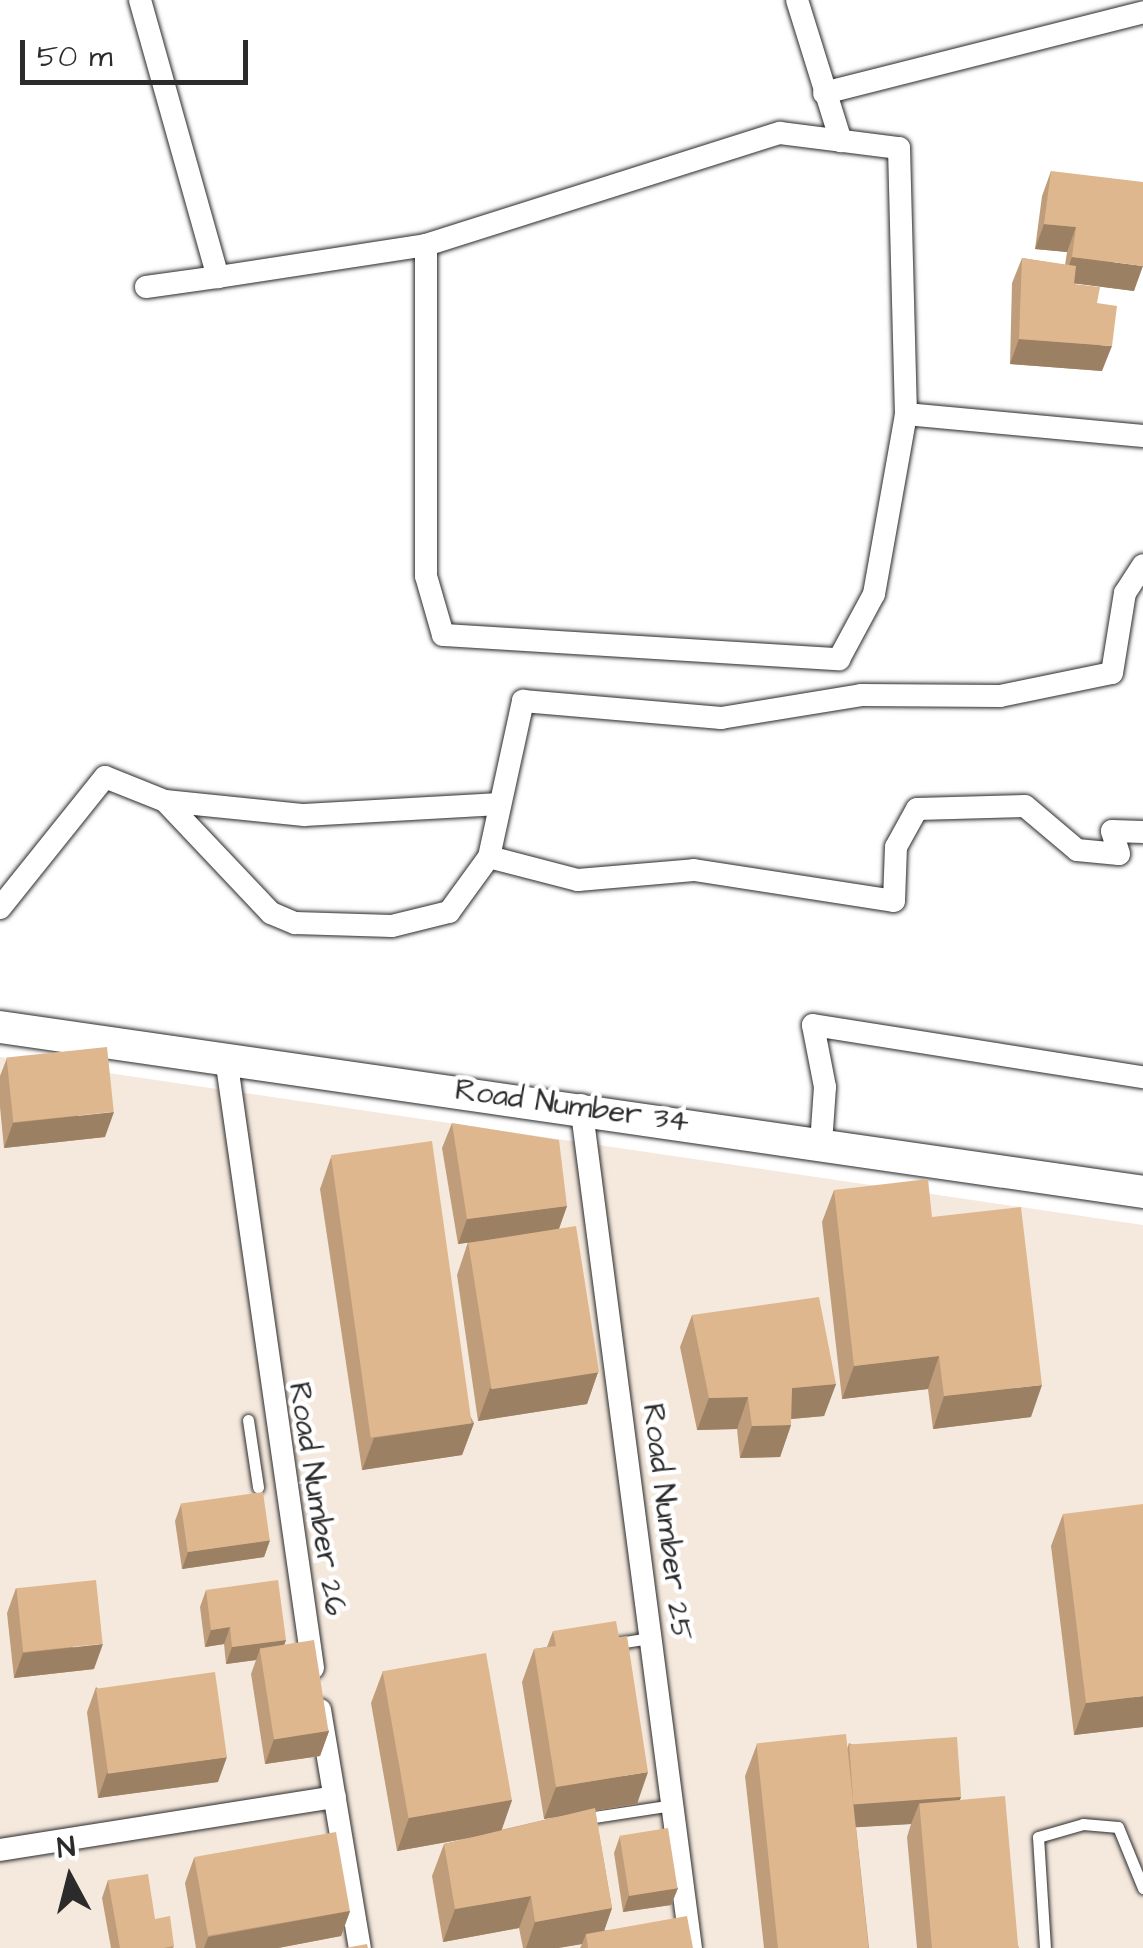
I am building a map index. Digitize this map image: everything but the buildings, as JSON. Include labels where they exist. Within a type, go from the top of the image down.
[{"type":"street","points":[[140,0],[218,277]]},
{"type":"street","points":[[798,0],[841,141]]},
{"type":"street","points":[[824,93],[1143,12]]},
{"type":"street","points":[[146,286],[426,245],[780,134],[899,148],[906,414],[874,594],[839,658],[443,635],[426,576],[426,245]]},
{"type":"street","points":[[906,414],[1143,436]]},
{"type":"street","points":[[165,802],[271,913],[295,923],[392,926],[449,912],[489,857],[524,701],[721,718],[861,695],[1000,696],[1112,673],[1126,593],[1143,565]]},
{"type":"street","points":[[0,908],[105,778],[165,802],[304,815],[500,804]]},
{"type":"street","points":[[489,857],[578,880],[694,870],[894,901],[896,847],[917,809],[1025,806],[1077,850],[1118,854],[1112,831],[1143,832]]},
{"type":"street","points":[[821,1144],[825,1088],[814,1024],[1143,1077]]},
{"type":"street","name":"Road Number 34","points":[[0,1027],[581,1105],[1143,1192]]},
{"type":"street","name":"Road Number 26","points":[[226,1058],[284,1499],[289,1585],[335,1797],[360,1948]]},
{"type":"street","name":"Road Number 25","points":[[581,1105],[690,1948]]},
{"type":"street","points":[[0,1850],[335,1797]]},
{"type":"lane","points":[[248,1420],[258,1486]]},
{"type":"lane","points":[[253,1450],[277,1446]]},
{"type":"lane","points":[[248,1503],[284,1499]]},
{"type":"lane","points":[[598,1647],[652,1638]]},
{"type":"lane","points":[[577,1820],[672,1805]]},
{"type":"lane","points":[[1045,1948],[1038,1837],[1084,1824],[1118,1827],[1143,1888]]},
{"type":"shaded area","points":[[0,1057],[1143,1225],[1143,1948],[0,1948]]}]
